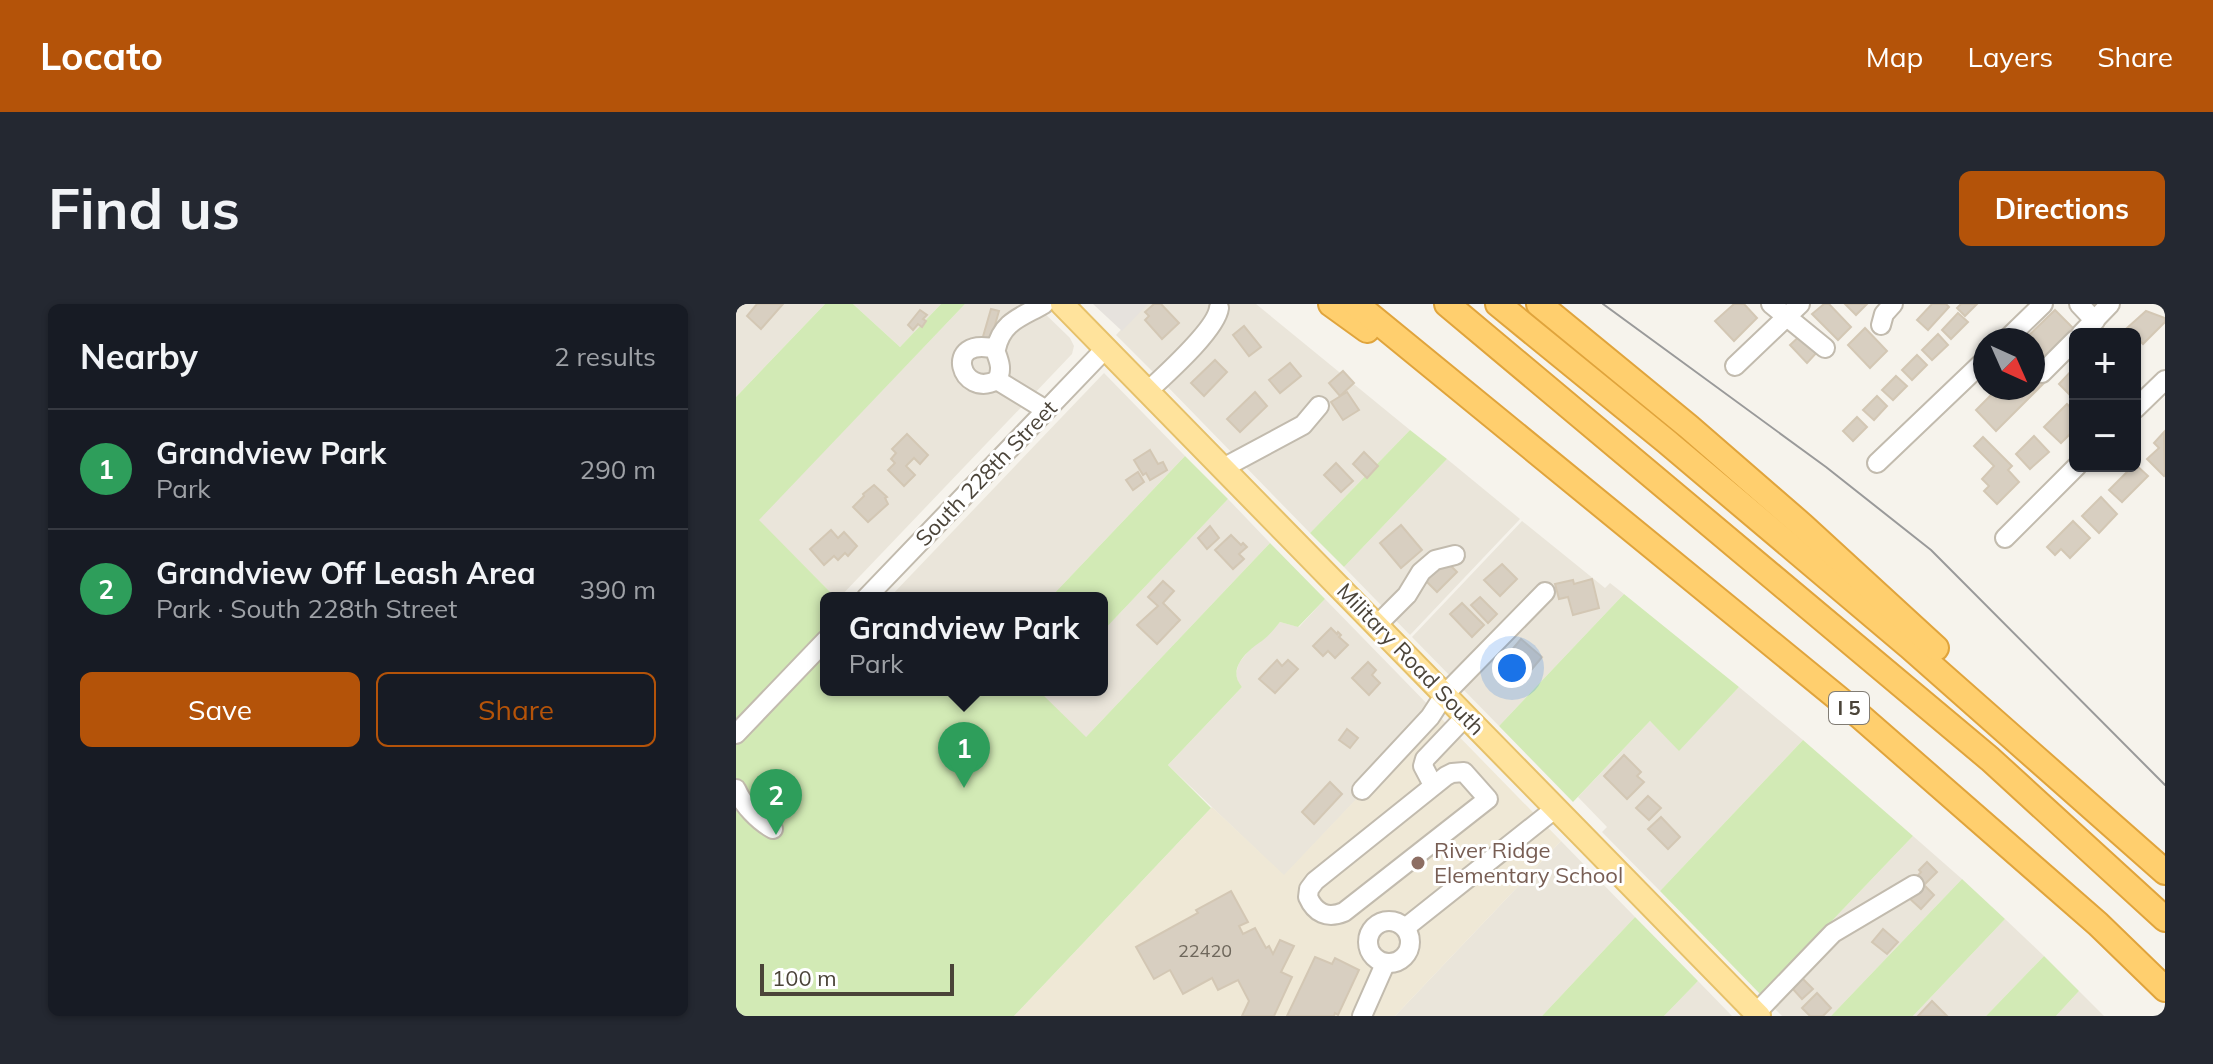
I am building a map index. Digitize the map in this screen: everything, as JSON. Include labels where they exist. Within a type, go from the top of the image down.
[{"type":"highway","points":[[1331,304],[1523,439]]},
{"type":"highway","name":"I 5","points":[[1356,304],[1884,736],[2098,924],[2165,989]]},
{"type":"highway","name":"I 5","points":[[1447,304],[1990,759],[2165,919]]},
{"type":"highway","points":[[1498,304],[1909,646],[2165,872]]},
{"type":"highway","points":[[1539,304],[1689,427],[1803,526],[2165,862]]},
{"type":"main road","name":"Military Road South","points":[[1068,306],[1758,1014]]},
{"type":"street","points":[[996,349],[975,346],[968,350],[962,364],[968,379],[976,383],[997,380],[1001,365],[996,349],[1001,332],[1008,324],[1044,304]]},
{"type":"street","points":[[1771,304],[1825,348]]},
{"type":"street","points":[[1735,366],[1800,304]]},
{"type":"street","points":[[1881,325],[1884,314],[1893,304]]},
{"type":"street","points":[[2018,328],[2043,304]]},
{"type":"street","points":[[2079,304],[2088,327],[2110,304]]},
{"type":"street","points":[[1148,391],[1200,339],[1219,308]]},
{"type":"street","points":[[2045,370],[2069,346]]},
{"type":"street","name":"South 228th Street","points":[[872,592],[1106,348]]},
{"type":"street","points":[[1877,463],[1973,371]]},
{"type":"street","points":[[997,380],[1046,410]]},
{"type":"street","points":[[2141,403],[2165,380]]},
{"type":"street","points":[[1223,468],[1303,425],[1319,406]]},
{"type":"street","points":[[2005,538],[2071,472]]},
{"type":"street","points":[[1377,625],[1407,595],[1421,572],[1435,560],[1455,555]]},
{"type":"street","points":[[1362,790],[1430,717],[1445,694],[1545,592]]},
{"type":"street","points":[[736,734],[820,646]]},
{"type":"street","points":[[1433,785],[1423,766],[1425,759],[1466,716]]},
{"type":"street","points":[[1464,772],[1488,799],[1344,912],[1328,916],[1316,910],[1308,897],[1315,881],[1433,785],[1452,773],[1464,772]]},
{"type":"street","points":[[736,789],[754,814],[773,829]]},
{"type":"street","points":[[1405,928],[1556,808]]},
{"type":"street","points":[[1758,1014],[1833,933],[1914,885]]},
{"type":"street","points":[[1384,921],[1391,921],[1405,928],[1410,940],[1408,953],[1398,962],[1385,964],[1373,957],[1367,944],[1372,929],[1384,921]]},
{"type":"street","points":[[1362,1016],[1385,964]]},
{"type":"shaded area","points":[[736,304],[825,304],[736,397]]},
{"type":"shaded area","points":[[853,304],[941,304],[900,347]]},
{"type":"shaded area","points":[[965,304],[1035,304],[1070,338],[1074,346],[1072,354],[845,592],[830,592],[758,520]]},
{"type":"shaded area","points":[[1093,304],[1148,304],[1122,331]]},
{"type":"shaded area","points":[[1145,304],[1256,304],[1410,430],[1310,533],[1163,382],[1199,335],[1194,331],[1154,373],[1116,335]]},
{"type":"shaded area","points":[[1104,373],[1185,456],[1056,592],[895,592]]},
{"type":"shaded area","points":[[1447,459],[1520,519],[1410,635],[1344,567]]},
{"type":"shaded area","points":[[1228,499],[1270,543],[1085,738],[1043,696],[1108,696],[1108,626]]},
{"type":"shaded area","points":[[1522,521],[1605,588],[1610,583],[1624,594],[1499,726],[1412,637]]},
{"type":"shaded area","points":[[1325,599],[1437,714],[1284,876],[1168,765],[1242,687],[1236,673],[1239,663],[1254,644],[1263,640],[1280,622],[1299,627]]},
{"type":"shaded area","points":[[1739,687],[1803,740],[1660,891],[1602,832],[1607,827],[1578,797],[1650,721],[1679,750]]},
{"type":"shaded area","name":"River Ridge Elementary School","points":[[1437,714],[1561,841],[1395,1016],[1014,1016],[1212,807],[1284,875]]},
{"type":"shaded area","points":[[1913,836],[1962,879],[1831,1016],[1782,1016],[1761,995]]},
{"type":"shaded area","points":[[1561,841],[1635,917],[1542,1016],[1395,1016]]},
{"type":"shaded area","points":[[2005,919],[2044,956],[1986,1016],[1913,1016]]},
{"type":"shaded area","points":[[1698,981],[1732,1016],[1664,1016]]},
{"type":"shaded area","points":[[2079,991],[2104,1016],[2056,1016]]},
{"type":"green space","points":[[825,304],[853,304],[900,347],[941,304],[965,304],[759,520],[830,592],[820,592],[820,696],[1044,696],[1086,737],[1270,543],[1325,599],[1298,627],[1280,622],[1245,655],[1236,673],[1242,687],[1168,765],[1211,808],[1014,1016],[736,1016],[736,397]]},
{"type":"green space","points":[[1410,430],[1447,459],[1344,567],[1310,533]]},
{"type":"green space","points":[[1185,456],[1228,499],[1108,626],[1108,592],[1056,592]]},
{"type":"green space","points":[[1624,594],[1739,687],[1679,751],[1650,721],[1573,802],[1499,726]]},
{"type":"green space","points":[[1803,740],[1913,836],[1761,995],[1660,891]]},
{"type":"green space","points":[[1962,879],[2005,919],[1913,1016],[1831,1016]]},
{"type":"green space","points":[[1635,917],[1698,981],[1664,1016],[1542,1016]]},
{"type":"green space","points":[[2044,956],[2079,991],[2056,1016],[1986,1016]]},
{"type":"building","points":[[757,304],[783,304],[761,329],[747,316]]},
{"type":"building","points":[[1154,304],[1161,304],[1179,323],[1162,339],[1145,320],[1149,316],[1145,312]]},
{"type":"building","points":[[1734,304],[1744,304],[1757,318],[1734,341],[1715,321]]},
{"type":"building","points":[[1824,304],[1829,304],[1851,327],[1838,340],[1812,314]]},
{"type":"building","points":[[1845,304],[1867,304],[1856,315]]},
{"type":"building","points":[[1932,304],[1946,304],[1949,307],[1928,330],[1917,320]]},
{"type":"building","points":[[1961,304],[1977,304],[1965,316],[1957,308]]},
{"type":"building","points":[[991,309],[999,311],[990,342],[982,340]]},
{"type":"building","points":[[920,310],[927,315],[923,319],[926,321],[922,327],[918,324],[913,330],[908,325]]},
{"type":"building","points":[[2055,310],[2073,328],[2069,328],[2069,336],[2045,359],[2045,328],[2036,328]]},
{"type":"building","points":[[2146,311],[2165,318],[2165,322],[2143,344],[2141,328],[2127,328]]},
{"type":"building","points":[[1958,313],[1968,322],[1951,339],[1942,330]]},
{"type":"building","points":[[1244,326],[1261,347],[1249,356],[1233,335]]},
{"type":"building","points":[[1865,328],[1887,351],[1870,368],[1848,345]]},
{"type":"building","points":[[1803,333],[1819,350],[1807,363],[1790,345]]},
{"type":"building","points":[[1938,334],[1948,345],[1932,360],[1922,350]]},
{"type":"building","points":[[1917,355],[1927,365],[1912,380],[1902,370]]},
{"type":"building","points":[[1215,360],[1227,372],[1204,396],[1191,383]]},
{"type":"building","points":[[1290,363],[1301,376],[1280,393],[1269,380]]},
{"type":"building","points":[[1343,371],[1354,383],[1340,396],[1329,383]]},
{"type":"building","points":[[2069,373],[2069,394],[2059,384]]},
{"type":"building","points":[[1896,376],[1907,386],[1893,400],[1882,390]]},
{"type":"building","points":[[1255,392],[1267,406],[1240,432],[1227,419]]},
{"type":"building","points":[[1347,392],[1359,410],[1343,420],[1331,402]]},
{"type":"building","points":[[1877,396],[1887,406],[1874,420],[1863,410]]},
{"type":"building","points":[[1986,400],[2027,400],[1996,431],[1976,410]]},
{"type":"building","points":[[2067,404],[2069,406],[2069,435],[2061,443],[2044,427]]},
{"type":"building","points":[[1857,417],[1867,427],[1853,441],[1843,431]]},
{"type":"building","points":[[2164,432],[2164,476],[2147,459],[2159,448],[2154,443]]},
{"type":"building","points":[[907,434],[928,455],[920,464],[914,458],[906,466],[915,475],[904,486],[888,470],[895,463],[891,459],[896,453],[892,449]]},
{"type":"building","points":[[2034,436],[2049,452],[2030,469],[2016,454]]},
{"type":"building","points":[[1983,437],[2012,466],[2008,470],[2019,482],[1997,504],[1984,491],[1989,486],[1982,479],[1994,466],[1974,446]]},
{"type":"building","points":[[1150,450],[1158,464],[1163,462],[1167,470],[1150,480],[1134,460]]},
{"type":"building","points":[[1364,452],[1378,466],[1367,478],[1353,464]]},
{"type":"building","points":[[1336,463],[1353,481],[1341,492],[1324,475]]},
{"type":"building","points":[[2141,470],[2148,476],[2122,502],[2109,490],[2127,472],[2141,472]]},
{"type":"building","points":[[1138,472],[1144,482],[1133,490],[1126,480]]},
{"type":"building","points":[[874,485],[887,497],[888,504],[868,522],[853,507]]},
{"type":"building","points":[[2101,497],[2117,514],[2099,533],[2082,516]]},
{"type":"building","points":[[2073,521],[2090,538],[2070,558],[2061,549],[2055,555],[2047,547]]},
{"type":"building","points":[[1401,525],[1422,550],[1401,568],[1380,543]]},
{"type":"building","points":[[1210,526],[1219,538],[1207,549],[1198,538]]},
{"type":"building","points":[[831,530],[838,538],[844,532],[857,546],[848,556],[845,553],[838,560],[834,556],[824,565],[810,549]]},
{"type":"building","points":[[1231,535],[1247,547],[1239,554],[1244,559],[1233,569],[1215,550]]},
{"type":"building","points":[[1444,559],[1457,572],[1437,592],[1425,580]]},
{"type":"building","points":[[1502,564],[1517,579],[1500,596],[1484,580]]},
{"type":"building","points":[[1592,579],[1599,608],[1573,615],[1568,597],[1559,599],[1555,584],[1573,580],[1574,584]]},
{"type":"building","points":[[1163,581],[1174,591],[1163,603],[1180,620],[1157,644],[1137,625],[1158,606],[1148,597]]},
{"type":"building","points":[[1480,597],[1497,614],[1488,623],[1471,605]]},
{"type":"building","points":[[1462,603],[1484,625],[1472,637],[1450,614]]},
{"type":"building","points":[[1331,628],[1348,645],[1335,658],[1328,651],[1323,656],[1313,646]]},
{"type":"building","points":[[1521,639],[1542,657],[1532,669],[1511,651]]},
{"type":"building","points":[[1277,660],[1282,666],[1288,660],[1298,669],[1275,693],[1259,679]]},
{"type":"building","points":[[1368,662],[1376,670],[1372,675],[1380,683],[1369,695],[1352,678]]},
{"type":"building","points":[[1347,729],[1358,738],[1350,748],[1339,740]]},
{"type":"building","points":[[1624,755],[1641,772],[1637,776],[1644,782],[1627,799],[1604,776]]},
{"type":"building","points":[[1330,782],[1342,794],[1314,824],[1302,812]]},
{"type":"building","points":[[1648,796],[1661,808],[1649,820],[1636,808]]},
{"type":"building","points":[[1661,817],[1680,837],[1668,849],[1648,829]]},
{"type":"building","points":[[1927,862],[1937,872],[1924,885],[1934,895],[1921,909],[1908,897],[1921,872],[1919,870]]},
{"type":"building","points":[[1231,891],[1248,922],[1239,926],[1243,934],[1255,928],[1273,954],[1280,940],[1294,946],[1281,972],[1292,977],[1274,1016],[1242,1016],[1249,1001],[1238,980],[1218,990],[1212,978],[1183,994],[1170,970],[1154,979],[1136,947]]},
{"type":"building","points":[[1883,929],[1898,942],[1887,954],[1872,942]]},
{"type":"building","points":[[1315,957],[1332,964],[1335,958],[1359,970],[1338,1015],[1287,1016]]},
{"type":"building","points":[[1802,978],[1813,989],[1802,999],[1792,988]]},
{"type":"building","points":[[1817,993],[1831,1008],[1823,1016],[1810,1016],[1802,1008]]},
{"type":"building","points":[[1932,1001],[1947,1016],[1918,1016]]},
{"type":"tram line","points":[[1603,304],[1826,467],[1931,550],[2165,785]]},
{"type":"place","name":"Grandview Park","points":[[964,788]]},
{"type":"place","name":"Grandview Off Leash Area","points":[[776,835]]},
{"type":"place","name":"River Ridge Elementary School","points":[[1418,863]]}]
